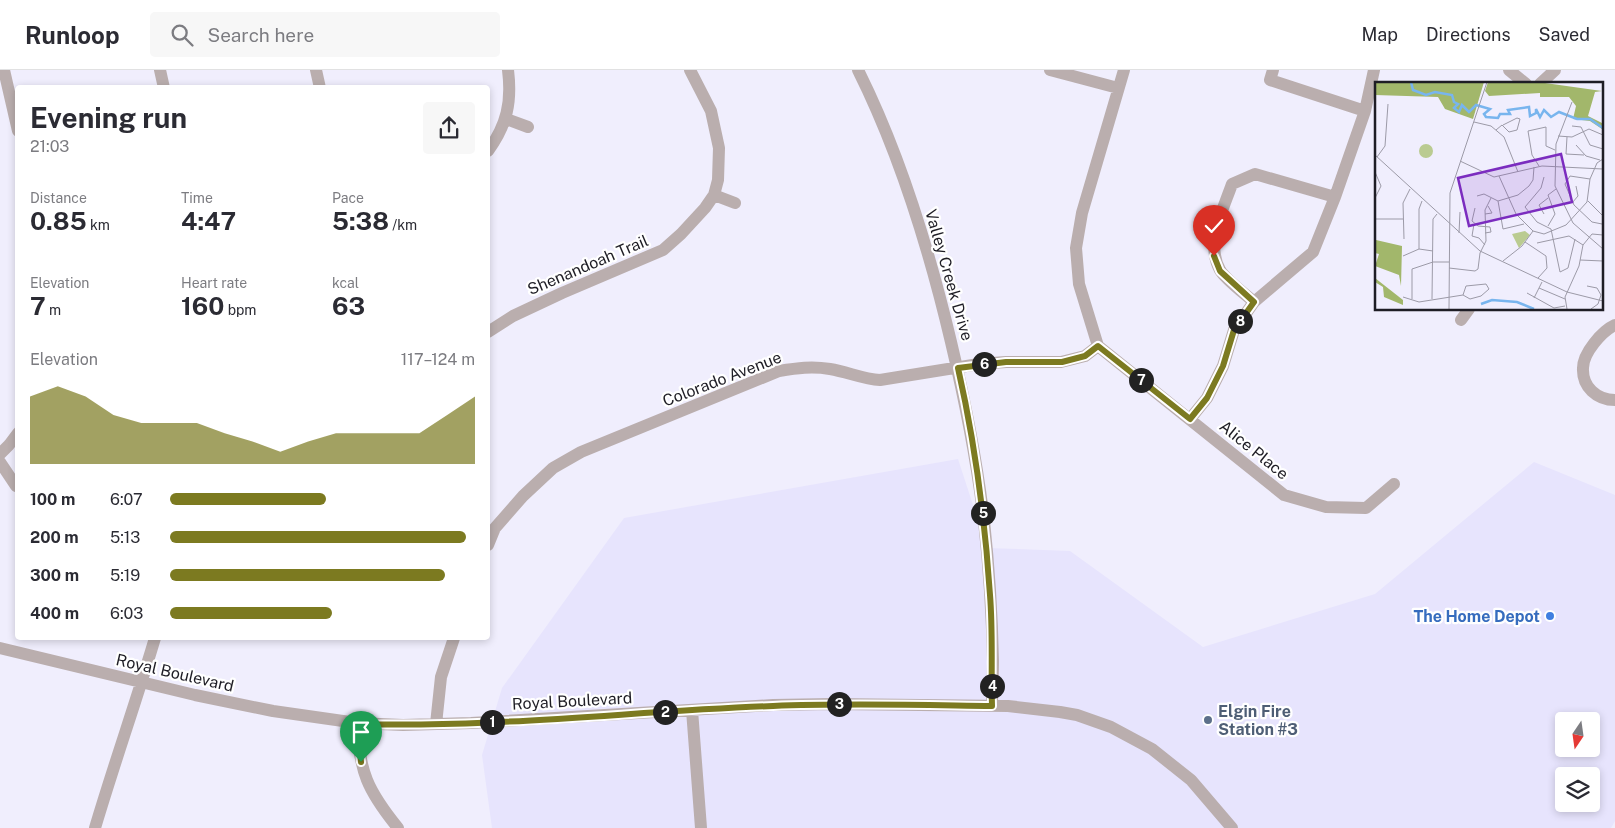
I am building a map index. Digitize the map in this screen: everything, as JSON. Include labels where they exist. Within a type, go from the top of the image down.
[{"type":"street","points":[[4,70],[15,118]]},
{"type":"street","points":[[160,70],[163,85]]},
{"type":"street","points":[[316,70],[319,85]]},
{"type":"street","points":[[490,148],[499,135],[506,119],[510,100],[508,70]]},
{"type":"street","name":"Shenandoah Trail","points":[[490,331],[512,316],[662,250],[682,234],[697,218],[714,195],[719,165],[716,130],[711,111],[690,70]]},
{"type":"street","name":"Valley Creek Drive","points":[[858,70],[899,163],[936,279],[958,368],[977,469],[984,521],[991,597],[992,706]]},
{"type":"street","points":[[1050,70],[1118,88]]},
{"type":"street","points":[[1098,346],[1079,284],[1076,248],[1082,213],[1124,70]]},
{"type":"street","points":[[1273,70],[1270,80],[1365,111]]},
{"type":"street","points":[[1190,419],[1207,398],[1223,366],[1234,330],[1254,302],[1312,252],[1335,197],[1365,111],[1374,70]]},
{"type":"street","points":[[1509,70],[1524,82]]},
{"type":"street","points":[[1542,82],[1554,70]]},
{"type":"street","points":[[506,119],[528,127]]},
{"type":"street","points":[[1254,302],[1220,271],[1214,256],[1214,242],[1232,184],[1255,174],[1335,197]]},
{"type":"street","points":[[714,195],[734,203]]},
{"type":"street","points":[[1461,320],[1468,310]]},
{"type":"street","points":[[1615,325],[1602,334],[1593,344],[1582,369],[1587,385],[1596,396],[1602,399],[1615,400]]},
{"type":"street","name":"Colorado Avenue","points":[[490,540],[495,528],[523,496],[553,468],[581,452],[779,371],[806,367],[831,369],[866,379],[880,380],[1006,362],[1062,362],[1085,356],[1098,346]]},
{"type":"street","name":"Alice Place","points":[[1098,346],[1284,495],[1326,507],[1366,508],[1394,484]]},
{"type":"street","points":[[0,454],[15,437]]},
{"type":"street","points":[[0,462],[15,484]]},
{"type":"street","points":[[95,828],[117,756],[143,683],[154,640]]},
{"type":"street","points":[[436,724],[440,677],[453,640]]},
{"type":"street","name":"Royal Boulevard","points":[[0,648],[143,683],[273,711],[357,724],[436,724],[832,704],[1037,708],[1077,715],[1111,727],[1152,748],[1191,780],[1232,828]]},
{"type":"street","points":[[692,710],[701,828]]},
{"type":"street","points":[[357,724],[361,762],[367,783],[378,804],[398,828]]},
{"type":"shaded area","points":[[958,459],[987,548],[1070,551],[1203,647],[1375,594],[1534,462],[1615,495],[1615,821],[1611,828],[492,828],[482,755],[502,688],[624,518]]},
{"type":"place","name":"The Home Depot","points":[[1550,616]]},
{"type":"place","name":"Elgin Fire Station #3","points":[[1208,720]]},
{"type":"route","points":[[361,762],[357,724],[471,723],[832,704],[992,706],[991,597],[984,521],[977,469],[958,368],[1006,362],[1062,362],[1085,356],[1098,346],[1190,419],[1207,398],[1223,366],[1234,330],[1254,302],[1220,271],[1214,256]]}]
